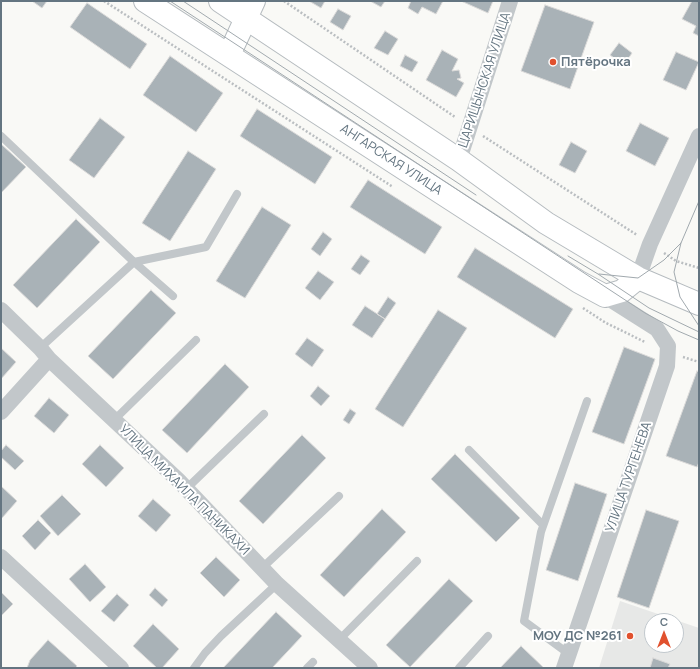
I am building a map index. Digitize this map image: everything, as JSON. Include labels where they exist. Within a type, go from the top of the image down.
[{"type":"main road","name":"АНГАРСКАЯ УЛИЦА","points":[[145,1],[566,273],[621,293],[699,304]]},
{"type":"main road","name":"АНГАРСКАЯ УЛИЦА","points":[[220,1],[251,10],[546,223],[621,293]]},
{"type":"main road","points":[[229,55],[251,10]]},
{"type":"street","name":"ЦАРИЦЫНСКАЯ УЛИЦА","points":[[459,160],[510,1]]},
{"type":"street","points":[[621,293],[650,244],[699,136]]},
{"type":"street","name":"УЛИЦА ТУРГЕНЕВА","points":[[566,661],[666,366],[668,346],[657,329],[621,293]]},
{"type":"street","name":"УЛИЦА МИХАИЛА ПАНИКАХИ","points":[[1,310],[186,489],[277,584],[370,668]]},
{"type":"street","points":[[1,412],[45,354]]},
{"type":"street","points":[[1,557],[121,668]]},
{"type":"lane","points":[[1,136],[134,262],[173,296]]},
{"type":"lane","points":[[45,354],[134,262],[206,247],[237,194]]},
{"type":"lane","points":[[114,420],[196,340]]},
{"type":"lane","points":[[566,661],[524,621],[543,525],[587,401]]},
{"type":"lane","points":[[186,489],[264,414]]},
{"type":"lane","points":[[469,450],[543,525]]},
{"type":"lane","points":[[262,568],[340,496]]},
{"type":"lane","points":[[339,640],[417,561]]},
{"type":"lane","points":[[194,668],[205,653],[221,636],[277,584]]},
{"type":"lane","points":[[459,668],[488,636]]},
{"type":"path","points":[[650,244],[676,261],[699,268]]},
{"type":"shaded area","name":"МОУ ДС №261","points":[[620,601],[655,613],[644,613],[644,653],[684,653],[684,623],[699,628],[699,668],[599,668]]},
{"type":"building","points":[[32,1],[47,1],[42,8]]},
{"type":"building","points":[[309,1],[325,1],[321,8]]},
{"type":"building","points":[[370,1],[385,1],[381,7]]},
{"type":"building","points":[[411,1],[443,1],[436,14],[422,7],[418,14],[408,8]]},
{"type":"building","points":[[461,1],[493,1],[488,13]]},
{"type":"building","points":[[692,1],[699,1],[699,36],[693,33],[696,26],[682,19]]},
{"type":"building","points":[[87,3],[147,44],[130,69],[70,27]]},
{"type":"building","points":[[545,5],[594,22],[570,89],[521,71]]},
{"type":"building","points":[[338,9],[351,16],[343,30],[330,22]]},
{"type":"building","points":[[385,31],[398,39],[388,55],[374,48]]},
{"type":"building","points":[[619,43],[632,53],[624,65],[610,55]]},
{"type":"building","points":[[442,50],[458,59],[452,71],[459,70],[461,78],[457,79],[464,83],[456,97],[426,80]]},
{"type":"building","points":[[676,52],[699,62],[686,90],[663,80]]},
{"type":"building","points":[[405,55],[418,62],[412,72],[400,66]]},
{"type":"building","points":[[170,56],[223,93],[196,132],[143,95]]},
{"type":"building","points":[[257,109],[332,157],[315,184],[240,136]]},
{"type":"building","points":[[100,118],[125,137],[94,178],[69,160]]},
{"type":"building","points":[[640,123],[669,138],[655,166],[626,151]]},
{"type":"building","points":[[571,142],[587,151],[575,173],[559,165]]},
{"type":"building","points":[[1,144],[26,167],[1,193]]},
{"type":"building","points":[[188,151],[216,169],[170,241],[142,223]]},
{"type":"building","points":[[368,180],[442,227],[425,254],[350,207]]},
{"type":"building","points":[[262,207],[291,225],[245,298],[216,281]]},
{"type":"building","points":[[76,219],[100,242],[37,308],[13,285]]},
{"type":"building","points":[[323,232],[332,239],[320,256],[311,249]]},
{"type":"building","points":[[475,248],[573,309],[555,338],[457,277]]},
{"type":"building","points":[[361,255],[370,261],[360,275],[351,269]]},
{"type":"building","points":[[318,271],[334,282],[320,300],[305,288]]},
{"type":"building","points":[[151,290],[176,313],[113,379],[88,356]]},
{"type":"building","points":[[388,297],[396,303],[385,319],[377,314]]},
{"type":"building","points":[[365,306],[385,319],[372,338],[352,325]]},
{"type":"building","points":[[438,310],[467,328],[403,427],[375,409]]},
{"type":"building","points":[[307,338],[324,350],[312,367],[295,354]]},
{"type":"building","points":[[624,347],[655,359],[624,444],[592,432]]},
{"type":"building","points":[[1,348],[16,362],[1,379]]},
{"type":"building","points":[[225,364],[249,387],[187,453],[162,430]]},
{"type":"building","points":[[697,371],[699,372],[699,462],[697,467],[666,456]]},
{"type":"building","points":[[318,386],[330,396],[321,406],[310,396]]},
{"type":"building","points":[[49,398],[69,415],[54,433],[34,416]]},
{"type":"building","points":[[350,409],[356,413],[349,424],[343,420]]},
{"type":"building","points":[[302,435],[326,458],[263,524],[239,501]]},
{"type":"building","points":[[6,445],[24,461],[15,470],[1,457],[1,451]]},
{"type":"building","points":[[100,445],[124,468],[106,487],[82,464]]},
{"type":"building","points":[[455,454],[520,518],[496,542],[431,479]]},
{"type":"building","points":[[575,483],[607,494],[578,581],[546,570]]},
{"type":"building","points":[[1,486],[17,501],[2,518],[1,517]]},
{"type":"building","points":[[62,495],[81,514],[58,536],[40,516]]},
{"type":"building","points":[[153,499],[171,515],[156,532],[138,516]]},
{"type":"building","points":[[382,509],[406,532],[344,597],[320,575]]},
{"type":"building","points":[[646,510],[679,521],[649,608],[617,597]]},
{"type":"building","points":[[38,520],[51,533],[35,550],[22,536]]},
{"type":"building","points":[[216,557],[240,580],[224,597],[200,573]]},
{"type":"building","points":[[85,564],[106,587],[90,602],[69,579]]},
{"type":"building","points":[[449,579],[473,601],[410,667],[386,645]]},
{"type":"building","points":[[155,588],[168,600],[162,607],[149,595]]},
{"type":"building","points":[[1,592],[13,604],[1,616]]},
{"type":"building","points":[[117,594],[129,605],[114,622],[101,611]]},
{"type":"building","points":[[276,612],[302,636],[272,668],[223,668]]},
{"type":"building","points":[[153,624],[179,649],[162,668],[157,668],[133,646]]},
{"type":"building","points":[[48,640],[77,666],[75,668],[27,668],[30,660]]},
{"type":"building","points":[[521,646],[544,668],[500,668]]},
{"type":"building","points":[[653,658],[670,664],[668,668],[650,668]]},
{"type":"tram line","points":[[170,1],[645,313],[678,331],[699,340]]},
{"type":"tram line","points":[[183,1],[476,195]]},
{"type":"tram line","points":[[599,274],[638,278],[664,260],[681,243],[699,201]]},
{"type":"tram line","points":[[681,243],[674,272],[680,297],[699,326]]},
{"type":"tram line","points":[[568,256],[649,308],[699,332]]},
{"type":"place","name":"Пятёрочка","points":[[553,62]]},
{"type":"place","name":"МОУ ДС №261","points":[[630,636]]}]
